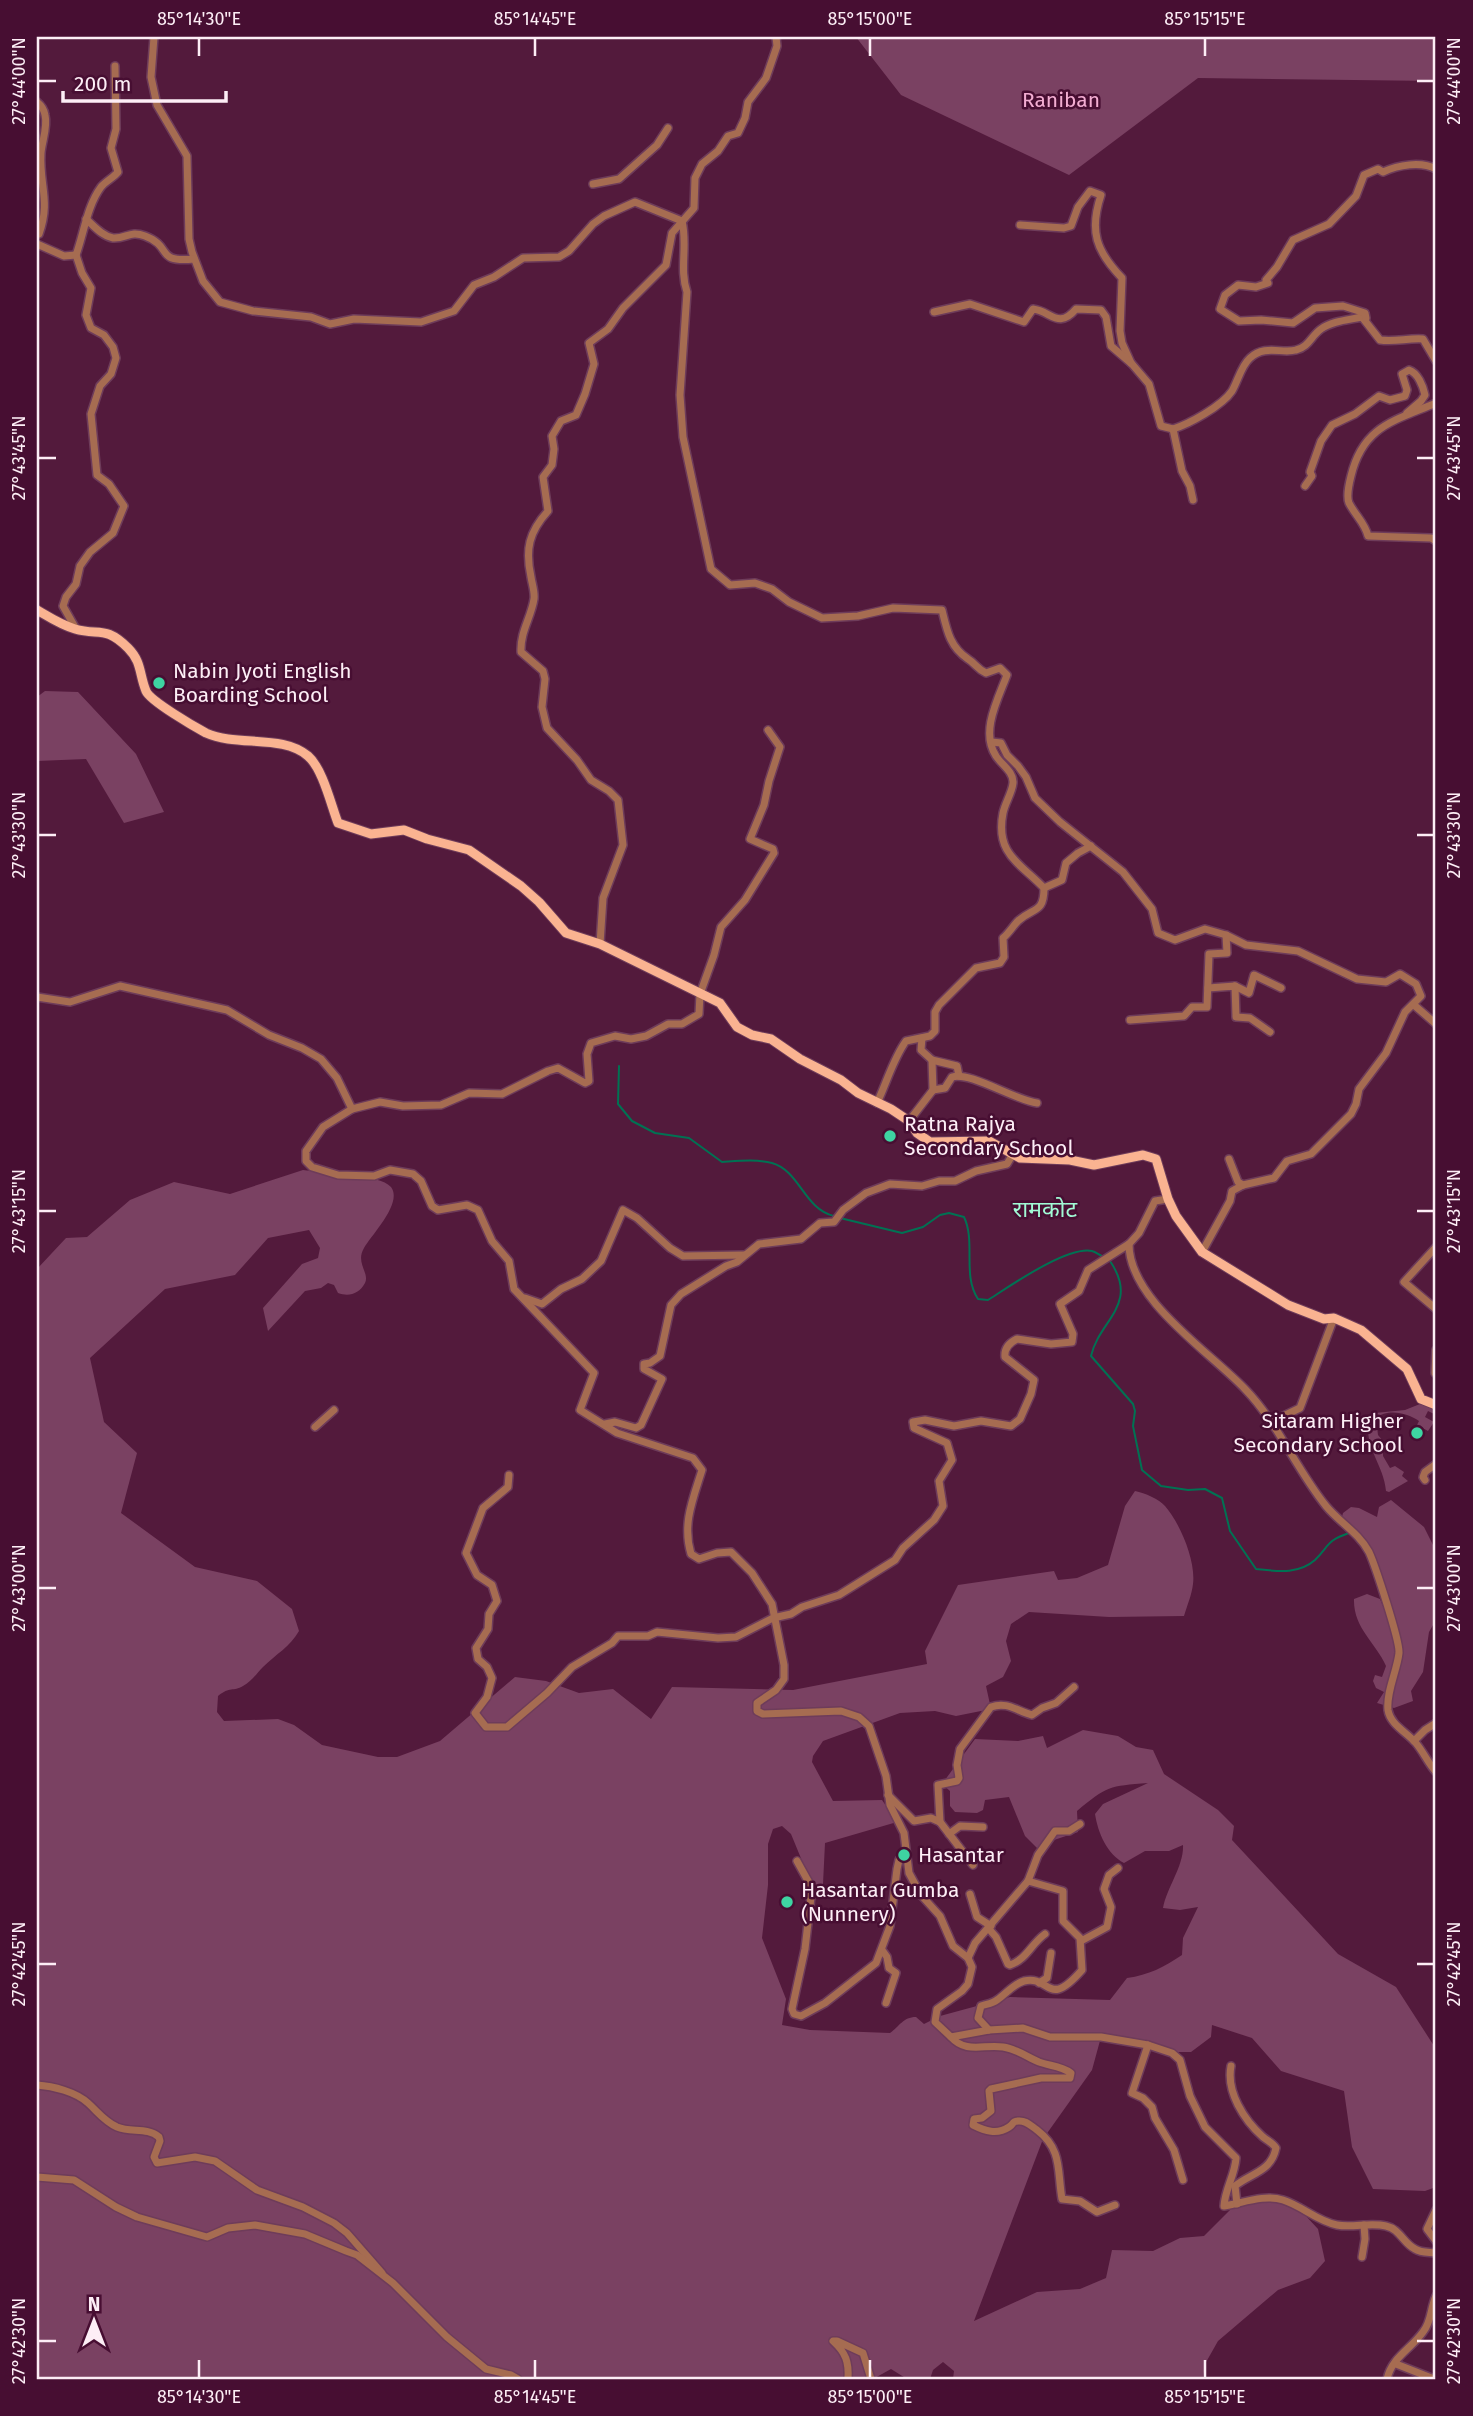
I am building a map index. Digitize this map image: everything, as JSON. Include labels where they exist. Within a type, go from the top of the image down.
[{"type":"main road","points":[[37,610],[76,629],[106,631],[127,648],[139,664],[146,692],[153,701],[205,732],[245,742],[290,745],[309,756],[326,787],[338,824],[370,834],[404,830],[469,850],[521,886],[566,933],[600,944],[720,1003],[737,1027],[752,1035],[771,1039],[909,1121],[919,1135],[930,1142],[989,1141],[1029,1160],[1070,1160],[1094,1164],[1143,1155],[1153,1156],[1176,1216],[1202,1252],[1288,1305],[1324,1319],[1334,1318],[1351,1324],[1407,1369],[1421,1399],[1436,1405]]},
{"type":"street","points":[[154,37],[150,77],[156,105],[187,156],[189,239],[203,281],[220,302],[253,311],[311,317],[330,324],[354,319],[421,321],[454,311],[474,285],[494,278],[523,258],[559,257],[569,251],[593,224],[604,216],[635,202],[682,221]]},
{"type":"street","points":[[600,944],[603,898],[623,845],[618,800],[591,780],[578,760],[547,728],[542,708],[545,679],[543,671],[521,652],[520,639],[535,597],[528,565],[528,543],[536,524],[548,511],[543,477],[552,465],[552,436],[561,421],[576,415],[585,394],[594,364],[589,343],[608,329],[623,308],[666,265],[672,233],[694,208],[695,178],[702,164],[719,151],[728,136],[738,133],[748,102],[766,78],[777,46],[776,37]]},
{"type":"street","points":[[76,629],[63,606],[66,597],[76,584],[80,566],[90,552],[113,533],[124,506],[109,484],[97,475],[91,414],[100,386],[111,374],[116,358],[113,347],[104,335],[91,328],[86,315],[91,288],[76,256],[96,194],[104,183],[118,172],[111,148],[116,129],[116,66]]},
{"type":"street","points":[[37,102],[42,106],[46,117],[41,150],[46,206],[37,235]]},
{"type":"street","points":[[593,184],[619,179],[657,145],[668,128]]},
{"type":"street","points":[[1366,320],[1364,313],[1343,306],[1315,308],[1293,323],[1239,321],[1220,309],[1225,295],[1238,285],[1256,287],[1268,283],[1268,275],[1277,267],[1293,240],[1329,224],[1356,196],[1364,175],[1378,169],[1383,172],[1394,166],[1418,165],[1436,169]]},
{"type":"street","points":[[1020,225],[1064,228],[1071,226],[1078,207],[1090,191],[1101,195],[1095,217],[1095,236],[1105,257],[1122,278],[1120,331],[1122,343],[1132,364]]},
{"type":"street","points":[[86,219],[100,232],[113,238],[134,233],[148,237],[160,244],[167,257],[175,261],[194,259]]},
{"type":"street","points":[[682,221],[685,240],[683,281],[687,292],[680,395],[683,437],[711,569],[730,585],[755,583],[772,589],[789,602],[822,618],[893,608],[942,610],[952,646],[971,660],[976,669],[986,673],[1000,668],[1007,675],[989,725],[994,753],[1013,781],[1003,813],[1001,832],[1004,847],[1026,873],[1044,888]]},
{"type":"street","points":[[37,244],[64,256],[76,256]]},
{"type":"street","points":[[934,312],[970,304],[1024,322],[1033,309],[1056,319],[1065,318],[1076,309],[1101,310],[1111,346],[1132,364],[1149,384],[1161,426],[1173,429],[1203,414],[1231,393],[1251,357],[1273,348],[1287,351],[1300,349],[1320,330],[1338,321],[1362,317],[1380,340],[1396,342],[1410,338],[1423,339],[1436,361]]},
{"type":"street","points":[[1305,486],[1312,476],[1310,472],[1321,441],[1332,425],[1355,414],[1379,396],[1395,400],[1405,396],[1407,390],[1402,374],[1409,370],[1414,372],[1422,384],[1425,395],[1422,401],[1406,413]]},
{"type":"street","points":[[1436,402],[1390,421],[1371,435],[1356,457],[1348,502],[1362,520],[1368,536],[1431,538],[1436,541]]},
{"type":"street","points":[[1173,429],[1182,471],[1190,486],[1193,500]]},
{"type":"street","points":[[768,730],[780,747],[764,805],[750,839],[773,849],[774,853],[745,900],[721,927],[700,994],[699,1014],[691,1021],[668,1024],[646,1037],[615,1037],[591,1043],[587,1054],[589,1081],[584,1083],[558,1068],[502,1094],[469,1093],[441,1105],[403,1106],[380,1102],[352,1109],[323,1126],[306,1152],[306,1161],[312,1167],[338,1175],[374,1176],[390,1170],[407,1171],[421,1181],[432,1206],[438,1210],[467,1205],[478,1210],[492,1241],[509,1261],[514,1289],[594,1373],[580,1410],[617,1433],[693,1458],[702,1470],[694,1489],[686,1529],[691,1554],[699,1559],[730,1552],[751,1573],[772,1604],[784,1665],[783,1679],[776,1690],[757,1703],[757,1711],[763,1714],[841,1711],[866,1721],[886,1776],[887,1794],[904,1833],[909,1873],[940,1916],[953,1946],[968,1958],[972,1967],[968,1984],[937,2009],[934,2016],[938,2026],[956,2042],[969,2048],[1005,2047],[1070,2073],[1070,2078],[1041,2078],[991,2089],[991,2111],[982,2118],[974,2119],[973,2125],[993,2132],[1007,2128],[1015,2122],[1024,2121],[1030,2124],[1048,2138],[1060,2167],[1062,2199],[1080,2201],[1097,2212],[1115,2205]]},
{"type":"street","points":[[992,742],[1001,743],[1007,755],[1018,766],[1035,798],[1060,822],[1123,872],[1152,909],[1158,933],[1175,940],[1205,929],[1226,935],[1246,946],[1298,951],[1357,979],[1386,982],[1400,974],[1416,984],[1421,996],[1405,1012],[1386,1053],[1359,1089],[1351,1114],[1311,1154],[1287,1161],[1274,1178],[1243,1185],[1232,1191],[1230,1201],[1202,1252]]},
{"type":"street","points":[[1044,888],[1062,880],[1066,863],[1091,846]]},
{"type":"street","points":[[877,1103],[897,1054],[906,1041],[930,1036],[935,1031],[935,1012],[965,977],[976,968],[1000,963],[1004,957],[1003,938],[1023,917],[1040,908],[1044,899],[1044,888]]},
{"type":"street","points":[[1130,1020],[1184,1016],[1192,1007],[1207,1007],[1209,954],[1227,953],[1226,935]]},
{"type":"street","points":[[1208,988],[1235,986],[1249,993],[1254,975],[1281,988]]},
{"type":"street","points":[[37,997],[70,1002],[120,986],[227,1010],[269,1035],[321,1059],[337,1078],[352,1109]]},
{"type":"street","points":[[1235,986],[1236,1017],[1250,1018],[1270,1032]]},
{"type":"street","points":[[1414,1005],[1436,1024]]},
{"type":"street","points":[[922,1038],[921,1051],[932,1060],[957,1066],[959,1076]]},
{"type":"street","points":[[909,1121],[933,1090],[932,1060]]},
{"type":"street","points":[[933,1090],[945,1088],[952,1077],[959,1076],[989,1084],[1012,1096],[1037,1102]]},
{"type":"street","points":[[605,1424],[615,1422],[636,1428],[641,1425],[662,1379],[644,1369],[644,1364],[660,1356],[671,1305],[681,1294],[737,1262],[759,1244],[801,1239],[820,1223],[834,1222],[843,1210],[866,1193],[890,1184],[922,1186],[939,1181],[955,1181],[976,1171],[1007,1164],[1013,1154]]},
{"type":"street","points":[[1228,1159],[1238,1182],[1243,1185]]},
{"type":"street","points":[[509,1475],[509,1487],[483,1508],[467,1547],[467,1558],[477,1575],[492,1585],[496,1601],[489,1614],[486,1632],[476,1648],[475,1662],[487,1667],[492,1678],[486,1698],[475,1713],[486,1727],[507,1727],[547,1693],[572,1667],[612,1643],[618,1636],[648,1636],[657,1632],[718,1638],[736,1637],[773,1618],[791,1614],[802,1607],[839,1595],[895,1560],[903,1548],[934,1520],[943,1506],[939,1481],[951,1465],[953,1456],[947,1443],[914,1428],[914,1422],[925,1420],[954,1426],[981,1421],[1011,1426],[1017,1423],[1031,1395],[1034,1380],[1009,1362],[1005,1357],[1005,1349],[1017,1339],[1051,1344],[1072,1342],[1073,1334],[1060,1304],[1079,1291],[1088,1270],[1129,1244],[1139,1233],[1155,1201],[1168,1199]]},
{"type":"street","points":[[524,1298],[542,1304],[561,1289],[582,1279],[601,1261],[623,1210],[637,1217],[670,1248],[683,1256],[744,1255]]},
{"type":"street","points":[[1129,1244],[1129,1258],[1138,1280],[1148,1293],[1188,1338],[1265,1410],[1301,1473],[1328,1508],[1346,1524],[1369,1552],[1399,1650],[1388,1708],[1393,1721],[1414,1741],[1436,1772]]},
{"type":"street","points":[[1436,1247],[1404,1282],[1436,1309]]},
{"type":"street","points":[[1271,1422],[1300,1408],[1334,1318]]},
{"type":"street","points":[[1434,1373],[1436,1350]]},
{"type":"street","points":[[315,1427],[334,1410]]},
{"type":"street","points":[[1425,1480],[1425,1472],[1436,1464]]},
{"type":"street","points":[[973,1866],[940,1822],[937,1787],[942,1783],[957,1781],[957,1756],[960,1749],[991,1707],[1012,1706],[1031,1715],[1056,1703],[1074,1687]]},
{"type":"street","points":[[1414,1741],[1436,1723]]},
{"type":"street","points":[[887,1794],[914,1821],[931,1818],[940,1822]]},
{"type":"street","points":[[968,1958],[975,1943],[1028,1881],[1038,1855],[1055,1831],[1069,1831],[1080,1824]]},
{"type":"street","points":[[949,1834],[960,1826],[983,1827]]},
{"type":"street","points":[[797,1861],[812,1888],[792,2009],[794,2014],[802,2016],[825,2003],[876,1963],[890,1926],[897,1869],[905,1852]]},
{"type":"street","points":[[1081,1941],[1107,1927],[1111,1906],[1104,1889],[1109,1875],[1118,1868]]},
{"type":"street","points":[[989,2030],[978,2018],[981,2006],[994,2002],[1017,1984],[1033,1980],[1048,1989],[1067,1986],[1083,1967],[1081,1941],[1063,1921],[1063,1891],[1028,1881]]},
{"type":"street","points":[[970,1894],[977,1917],[996,1937],[1007,1964],[1026,1956],[1045,1934]]},
{"type":"street","points":[[882,1950],[887,1956],[889,1968],[896,1973],[886,2003]]},
{"type":"street","points":[[1039,1983],[1047,1978],[1051,1953]]},
{"type":"street","points":[[951,2037],[989,2030],[1023,2028],[1051,2036],[1101,2037],[1148,2045],[1177,2056],[1190,2096],[1205,2127],[1236,2158],[1225,2193],[1224,2206],[1254,2199],[1282,2200],[1338,2225],[1390,2227],[1402,2234],[1409,2245],[1418,2251],[1436,2253]]},
{"type":"street","points":[[1148,2045],[1132,2093],[1152,2106],[1155,2118],[1174,2150],[1183,2180]]},
{"type":"street","points":[[1231,2066],[1229,2081],[1240,2108],[1276,2148],[1274,2157],[1265,2169],[1236,2186],[1237,2204]]},
{"type":"street","points":[[37,2085],[87,2101],[108,2122],[119,2127],[129,2131],[152,2132],[160,2141],[154,2157],[158,2163],[195,2157],[215,2161],[257,2190],[323,2216],[346,2233],[378,2266],[384,2276]]},
{"type":"street","points":[[37,2177],[74,2180],[137,2217],[207,2237],[228,2228],[255,2225],[305,2234],[357,2255],[407,2295],[447,2337],[486,2369],[518,2379]]},
{"type":"street","points":[[1436,2210],[1427,2229],[1436,2241]]},
{"type":"street","points":[[1362,2257],[1364,2225]]},
{"type":"street","points":[[1387,2379],[1405,2349],[1425,2331],[1436,2297]]},
{"type":"street","points":[[848,2379],[847,2357],[833,2341],[863,2353],[871,2379]]},
{"type":"street","points":[[1396,2364],[1434,2379]]},
{"type":"green space","name":"Raniban","points":[[856,37],[1436,37],[1436,81],[1198,78],[1069,175],[901,95]]},
{"type":"green space","points":[[45,691],[78,692],[136,754],[164,812],[124,823],[86,759],[37,761],[37,697]]},
{"type":"green space","points":[[303,1170],[363,1176],[391,1187],[394,1194],[390,1210],[362,1253],[366,1279],[360,1290],[353,1294],[342,1294],[338,1293],[334,1285],[328,1283],[321,1288],[305,1291],[268,1331],[263,1308],[302,1264],[318,1258],[320,1248],[309,1230],[268,1238],[235,1275],[165,1289],[90,1358],[104,1422],[137,1453],[121,1513],[195,1567],[257,1581],[292,1609],[299,1631],[291,1642],[246,1684],[218,1696],[217,1712],[224,1721],[278,1719],[294,1725],[322,1745],[378,1757],[397,1757],[440,1741],[515,1677],[546,1681],[579,1693],[613,1689],[651,1719],[672,1687],[793,1690],[927,1664],[925,1651],[958,1585],[1054,1571],[1058,1580],[1077,1578],[1108,1565],[1125,1506],[1135,1491],[1147,1495],[1162,1503],[1171,1513],[1189,1554],[1193,1584],[1184,1616],[1109,1617],[1029,1612],[1011,1624],[1006,1641],[1011,1661],[1003,1677],[986,1686],[991,1709],[956,1716],[935,1711],[900,1713],[823,1741],[812,1762],[833,1801],[882,1800],[897,1822],[825,1843],[823,1884],[814,1890],[791,1834],[782,1826],[773,1829],[768,1844],[768,1885],[762,1938],[786,1999],[782,2025],[810,2030],[890,2033],[912,2017],[924,2024],[940,2016],[1010,1997],[1110,2000],[1127,1978],[1156,1970],[1182,1955],[1183,1938],[1198,1907],[1180,1910],[1163,1908],[1181,1861],[1183,1845],[1169,1851],[1145,1851],[1124,1863],[1108,1849],[1096,1821],[1095,1814],[1103,1804],[1148,1783],[1116,1787],[1095,1797],[1077,1811],[1078,1832],[1054,1840],[1042,1853],[1025,1836],[1009,1797],[985,1800],[983,1810],[977,1813],[955,1812],[950,1806],[950,1791],[942,1784],[975,1739],[1018,1741],[1043,1736],[1047,1748],[1083,1730],[1118,1736],[1136,1747],[1153,1750],[1164,1774],[1218,1810],[1234,1826],[1232,1840],[1338,1954],[1396,1987],[1436,2049],[1436,2187],[1425,2191],[1373,2189],[1352,2147],[1344,2091],[1281,2071],[1252,2038],[1212,2025],[1211,2037],[1191,2052],[1174,2052],[1101,2037],[1092,2070],[1043,2139],[974,2321],[1037,2292],[1080,2289],[1106,2278],[1112,2250],[1153,2251],[1180,2238],[1204,2236],[1232,2208],[1251,2201],[1289,2204],[1305,2215],[1318,2229],[1325,2261],[1310,2278],[1278,2290],[1218,2341],[1205,2364],[1203,2379],[953,2379],[954,2371],[943,2362],[933,2370],[930,2379],[907,2379],[891,2369],[873,2379],[37,2379],[37,1269],[66,1238],[87,1237],[130,1200],[174,1182],[230,1194]]},
{"type":"green space","points":[[1420,1404],[1436,1409],[1436,1415],[1428,1411],[1425,1417],[1434,1422],[1428,1431],[1417,1425],[1419,1421],[1404,1414],[1392,1412],[1376,1418],[1378,1435],[1383,1441],[1383,1456],[1390,1468],[1395,1466],[1404,1472],[1402,1476],[1408,1481],[1389,1492],[1386,1491],[1371,1447],[1369,1419],[1375,1413],[1405,1410]]},
{"type":"green space","points":[[1391,1500],[1424,1527],[1436,1551],[1436,1620],[1429,1632],[1423,1672],[1411,1691],[1413,1701],[1394,1708],[1377,1703],[1384,1692],[1376,1688],[1373,1681],[1375,1675],[1382,1677],[1386,1666],[1361,1627],[1354,1599],[1367,1594],[1380,1599],[1386,1613],[1391,1612],[1367,1550],[1342,1517],[1351,1507],[1377,1517],[1379,1507]]},
{"type":"waterway","points":[[619,1066],[618,1104],[632,1121],[655,1133],[689,1138],[722,1162],[760,1161],[781,1167],[816,1206],[834,1216]]},
{"type":"waterway","points":[[840,1218],[902,1233],[923,1227],[940,1215],[949,1213],[964,1217],[969,1237],[971,1280],[978,1299],[988,1300],[1039,1268],[1068,1255],[1092,1251],[1102,1256]]},
{"type":"waterway","points":[[1110,1261],[1121,1289],[1119,1301],[1095,1343],[1091,1356],[1133,1404],[1133,1426],[1142,1470],[1161,1486],[1188,1490],[1205,1489],[1222,1498],[1230,1531],[1256,1569],[1287,1571],[1301,1568],[1315,1560],[1332,1541],[1349,1533]]},
{"type":"place","name":"Nabin Jyoti English Boarding School","points":[[159,683]]},
{"type":"place","name":"Ratna Rajya Secondary School","points":[[890,1136]]},
{"type":"place","name":"Sitaram Higher Secondary School","points":[[1417,1433]]},
{"type":"place","name":"Hasantar","points":[[904,1855]]},
{"type":"place","name":"Hasantar Gumba (Nunnery)","points":[[787,1902]]},
{"type":"district","name":"रामकोट","points":[[1045,1209]]}]
